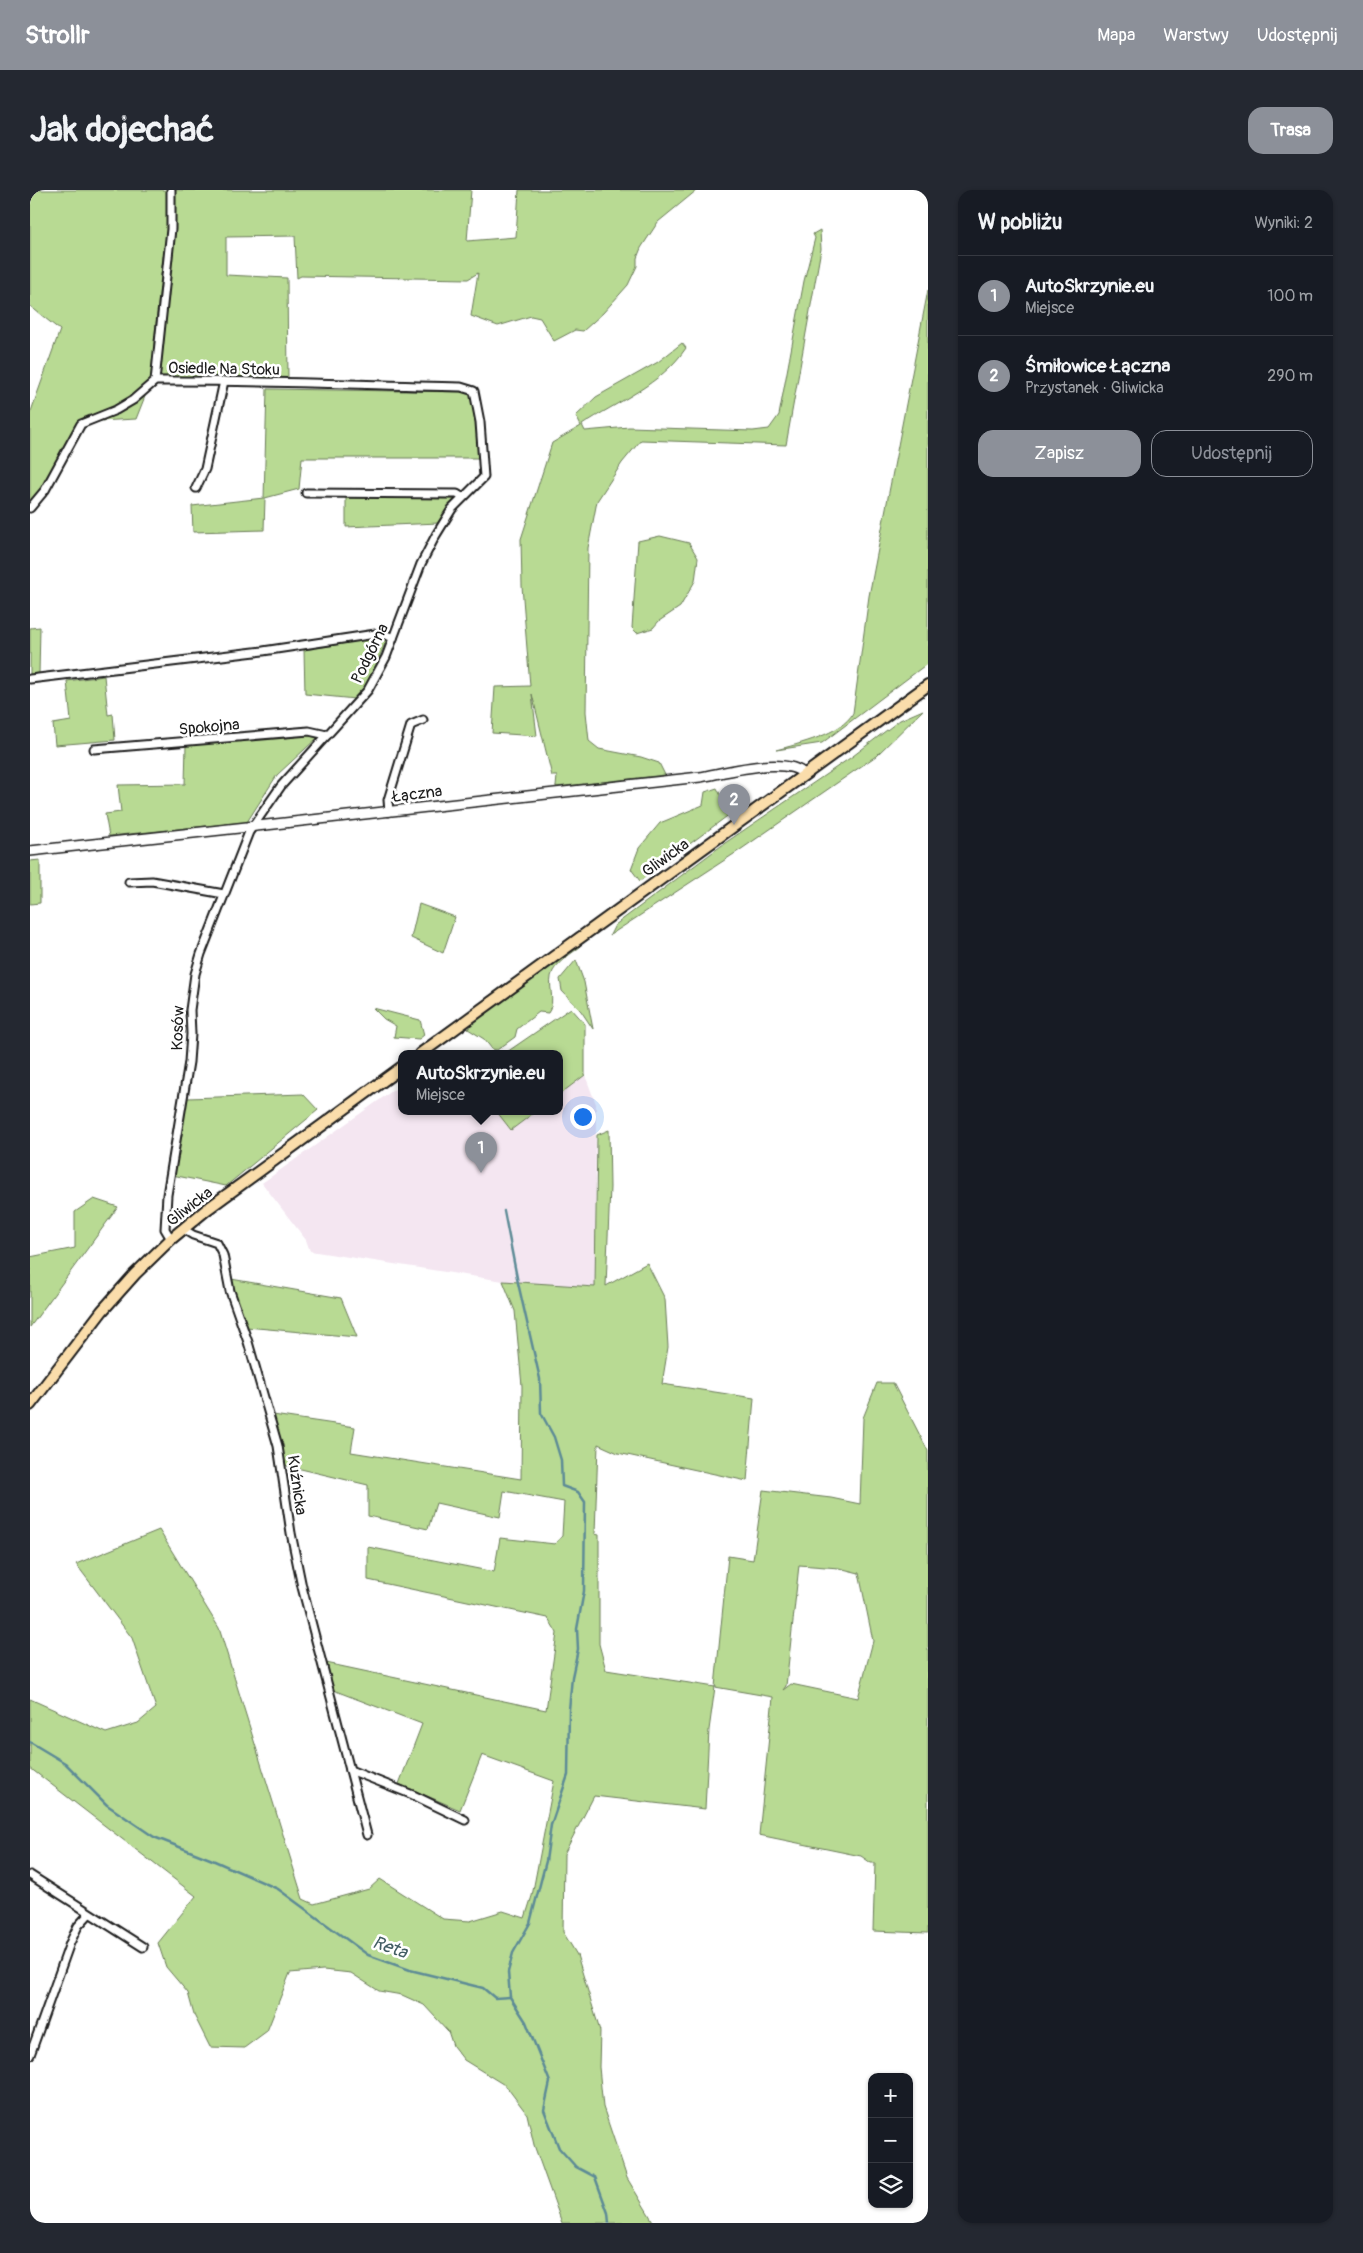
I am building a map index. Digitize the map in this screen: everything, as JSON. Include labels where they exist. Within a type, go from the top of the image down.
[{"type":"main road","name":"Gliwicka","points":[[425,1050],[928,684]]},
{"type":"main road","name":"Gliwicka","points":[[30,1405],[102,1311],[135,1274],[183,1228],[398,1070]]},
{"type":"street","points":[[155,381],[171,229],[171,190]]},
{"type":"street","name":"Osiedle Na Stoku","points":[[31,506],[44,490],[81,424],[116,410],[133,400],[155,381],[224,381],[461,388],[474,391]]},
{"type":"street","points":[[196,488],[205,469],[224,381]]},
{"type":"street","name":"Podgórna","points":[[254,826],[281,786],[368,690],[386,657],[421,564],[452,509],[484,477],[480,422],[474,391]]},
{"type":"street","points":[[306,493],[457,494],[462,497]]},
{"type":"street","points":[[30,679],[263,651],[382,634],[393,638]]},
{"type":"street","points":[[388,812],[388,800],[411,726],[423,720]]},
{"type":"street","name":"Spokojna","points":[[94,749],[309,731],[327,735]]},
{"type":"street","name":"Łączna","points":[[30,851],[700,777],[769,766],[793,768],[804,774]]},
{"type":"street","name":"Kosów","points":[[171,1239],[166,1234],[164,1224],[171,1164],[189,1062],[190,1010],[194,983],[201,954],[249,832],[254,826]]},
{"type":"street","points":[[129,882],[152,880],[224,894]]},
{"type":"street","name":"Kuźnicka","points":[[183,1228],[193,1235],[217,1243],[223,1255],[230,1291],[248,1342],[278,1446],[289,1524],[300,1578],[367,1835]]},
{"type":"street","points":[[350,1770],[413,1795],[465,1820]]},
{"type":"street","points":[[30,1875],[143,1947]]},
{"type":"street","points":[[30,2055],[70,1943],[78,1926],[89,1914]]},
{"type":"shaded area","points":[[585,1075],[596,1104],[595,1287],[503,1281],[310,1251],[306,1240],[262,1183],[398,1087],[398,1115],[499,1115],[511,1130],[531,1115],[563,1115],[563,1092]]},
{"type":"green space","points":[[30,190],[471,190],[467,241],[516,237],[519,190],[697,190],[658,222],[641,248],[637,258],[637,266],[628,285],[603,313],[583,331],[575,330],[554,341],[540,318],[531,316],[498,326],[471,316],[478,273],[468,279],[301,276],[297,278],[295,236],[226,237],[226,275],[287,278],[288,380],[160,376],[172,258],[163,256],[154,343],[155,371],[136,419],[80,422],[55,478],[30,502],[30,414],[60,330],[30,306]]},
{"type":"green space","points":[[820,230],[821,249],[786,445],[641,440],[622,463],[597,501],[588,548],[586,712],[589,741],[599,749],[641,757],[659,763],[665,775],[556,787],[557,776],[552,776],[532,694],[537,736],[492,733],[495,687],[530,686],[522,586],[521,539],[552,443],[581,426],[576,416],[596,397],[658,362],[682,343],[686,348],[664,372],[652,382],[582,425],[585,431],[629,427],[753,431],[769,429],[779,415],[804,281],[815,238],[813,234]]},
{"type":"green space","points":[[928,290],[928,663],[822,743],[776,750],[830,732],[839,727],[853,713],[869,596]]},
{"type":"green space","points":[[267,389],[466,392],[473,398],[480,458],[302,458],[299,489],[265,498],[264,530],[193,532],[192,506],[264,498]]},
{"type":"green space","points":[[346,497],[456,499],[439,523],[346,527]]},
{"type":"green space","points":[[660,536],[689,543],[698,558],[695,581],[680,607],[659,621],[653,628],[637,633],[632,628],[638,541]]},
{"type":"green space","points":[[40,627],[39,674],[30,675],[30,628]]},
{"type":"green space","points":[[376,638],[386,641],[365,691],[355,699],[305,694],[304,650]]},
{"type":"green space","points":[[104,676],[108,715],[113,714],[115,740],[55,745],[53,724],[71,721],[67,681]]},
{"type":"green space","points":[[923,710],[876,756],[740,850],[610,935],[615,925],[725,843],[853,756],[900,720]]},
{"type":"green space","points":[[307,735],[317,738],[277,775],[247,822],[109,836],[105,814],[121,812],[118,785],[185,784],[186,745]]},
{"type":"green space","points":[[717,788],[730,814],[640,881],[631,869],[639,848],[660,823],[703,805],[705,792]]},
{"type":"green space","points":[[40,860],[40,903],[30,904],[30,861]]},
{"type":"green space","points":[[419,904],[455,917],[443,953],[411,938]]},
{"type":"green space","points":[[579,946],[553,971],[551,976],[552,1004],[548,1013],[539,1012],[517,1029],[515,1037],[497,1050],[492,1049],[484,1039],[468,1029],[473,1023]]},
{"type":"green space","points":[[576,960],[584,982],[593,1029],[581,1011],[562,991],[560,979]]},
{"type":"green space","points":[[373,1008],[420,1020],[424,1035],[419,1039],[394,1037],[396,1026],[384,1019]]},
{"type":"green space","points":[[571,1008],[585,1024],[585,1075],[563,1092],[563,1050],[510,1050]]},
{"type":"green space","points":[[303,1094],[318,1110],[226,1186],[172,1175],[181,1102],[188,1098]]},
{"type":"green space","points":[[499,1115],[531,1115],[511,1130]]},
{"type":"green space","points":[[609,1130],[610,1187],[606,1286],[647,1263],[665,1299],[668,1347],[662,1384],[754,1398],[747,1481],[618,1453],[598,1444],[595,1534],[599,1535],[599,1644],[606,1670],[715,1687],[709,1730],[705,1809],[594,1796],[564,1854],[563,1932],[577,1955],[600,2031],[599,2067],[603,2107],[627,2178],[654,2223],[562,2223],[534,2145],[527,2114],[506,2086],[464,2060],[453,2046],[448,2031],[424,2005],[402,1995],[379,1991],[351,1973],[323,1970],[290,1973],[267,2031],[244,2048],[210,2047],[194,2015],[188,1993],[166,1967],[158,1943],[196,1896],[30,1768],[30,1699],[106,1733],[138,1723],[156,1708],[132,1638],[76,1564],[159,1530],[219,1628],[303,1899],[314,1904],[369,1889],[380,1879],[443,1919],[470,1921],[503,1911],[525,1918],[532,1896],[554,1781],[482,1755],[460,1810],[399,1784],[422,1724],[333,1690],[326,1663],[546,1710],[557,1633],[548,1618],[368,1580],[368,1547],[494,1572],[500,1538],[555,1544],[562,1536],[564,1502],[504,1491],[500,1517],[436,1503],[428,1529],[368,1516],[368,1485],[284,1465],[273,1415],[355,1427],[351,1452],[521,1479],[522,1386],[515,1311],[503,1281],[595,1287],[597,1135]]},
{"type":"green space","points":[[94,1199],[118,1207],[30,1327],[30,1257],[75,1248],[75,1212]]},
{"type":"green space","points":[[231,1279],[341,1298],[357,1337],[246,1327]]},
{"type":"green space","points":[[877,1383],[893,1383],[928,1451],[928,1933],[873,1931],[875,1863],[871,1863],[861,1856],[759,1835],[773,1697],[715,1687],[728,1556],[753,1560],[763,1490],[831,1498],[860,1504],[863,1418]],"holes":[[[799,1565],[839,1568],[859,1573],[873,1641],[858,1698],[791,1684],[783,1690],[786,1686]]]},
{"type":"waterway","points":[[504,1211],[540,1379],[541,1413],[554,1437],[561,1460],[562,1486],[578,1492],[585,1502],[584,1591],[577,1629],[578,1649],[572,1677],[569,1710],[568,1775],[551,1825],[546,1861],[530,1923],[513,1953],[508,1972],[510,1997],[526,2022],[550,2082],[544,2110],[559,2148],[576,2167],[595,2177],[608,2213],[609,2223]]},
{"type":"waterway","name":"Reta","points":[[30,1742],[65,1763],[107,1805],[154,1837],[278,1889],[368,1955],[410,1970],[483,1988],[495,1998],[510,1997]]},
{"type":"place","name":"Śmiłowice Łączna","points":[[734,825]]},
{"type":"place","name":"AutoSkrzynie.eu","points":[[481,1173]]}]
